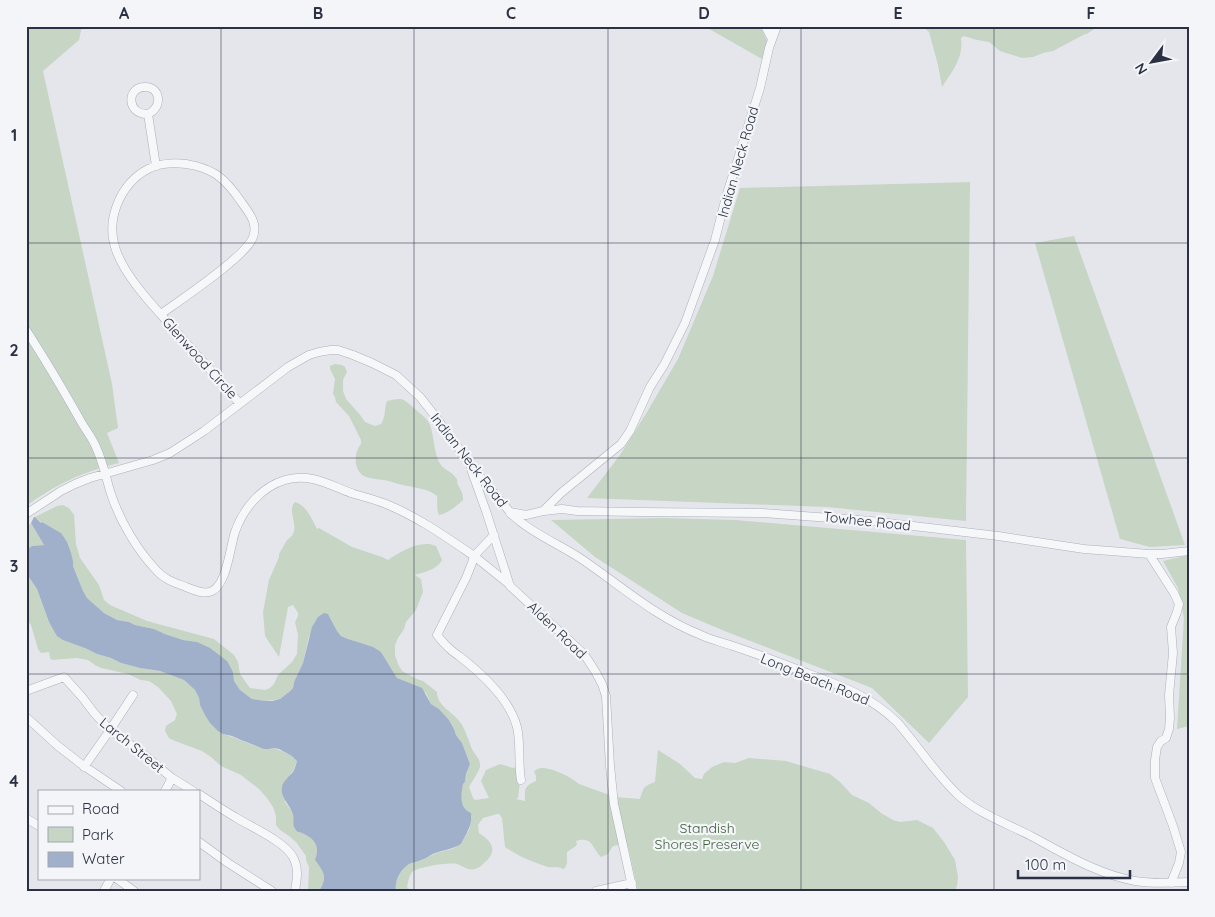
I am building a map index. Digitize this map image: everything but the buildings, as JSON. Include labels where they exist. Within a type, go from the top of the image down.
[{"type":"street","points":[[765,26],[772,39]]},
{"type":"street","name":"Indian Neck Road","points":[[26,514],[67,487],[170,453],[198,436],[279,373],[302,359],[320,352],[338,350],[372,363],[396,375],[420,397],[469,464],[510,512],[526,515],[543,511],[561,493],[621,444],[630,431],[650,387],[664,365],[685,323],[715,240],[777,26]]},
{"type":"street","points":[[148,114],[156,166]]},
{"type":"street","name":"Glenwood Circle","points":[[160,314],[215,275],[242,252],[253,239],[255,232],[252,218],[239,198],[217,175],[192,165],[156,166],[136,177],[120,197],[113,215],[112,232],[115,249],[143,293],[160,314],[240,403]]},
{"type":"street","points":[[26,330],[58,380],[93,441],[106,474]]},
{"type":"street","points":[[469,464],[510,586]]},
{"type":"street","name":"Alden Road","points":[[106,474],[113,498],[124,523],[146,559],[167,579],[199,592],[212,591],[219,584],[226,571],[235,532],[247,509],[266,489],[281,481],[294,478],[302,477],[330,483],[386,504],[425,524],[474,556],[510,586],[584,654],[602,684],[608,704],[610,766],[614,804],[633,887]]},
{"type":"street","name":"Towhee Road","points":[[543,511],[562,509],[763,513],[811,516],[998,536],[1064,547],[1149,554],[1189,552]]},
{"type":"street","name":"Long Beach Road","points":[[510,512],[524,525],[583,560],[628,593],[682,626],[702,636],[819,677],[870,700],[897,722],[942,778],[959,795],[972,806],[986,814],[1078,862],[1100,871],[1137,881],[1189,882]]},
{"type":"street","points":[[494,535],[474,556],[466,578],[437,635],[450,650],[482,677],[505,701],[515,720],[517,729],[521,780]]},
{"type":"street","points":[[1149,554],[1179,604],[1171,627],[1173,653],[1169,695],[1169,729],[1166,738],[1157,747],[1155,760],[1155,778],[1181,852],[1171,883]]},
{"type":"street","name":"Larch Street","points":[[26,691],[64,677],[94,714],[110,730],[172,778],[191,790]]},
{"type":"street","points":[[84,766],[133,695]]},
{"type":"street","points":[[26,717],[58,746],[120,790]]},
{"type":"street","points":[[166,790],[172,778]]},
{"type":"street","points":[[200,795],[234,817],[264,833],[292,855],[298,873],[295,891]]},
{"type":"street","points":[[26,818],[38,825]]},
{"type":"street","points":[[200,843],[232,866],[272,891]]},
{"type":"street","points":[[104,891],[111,880]]},
{"type":"street","points":[[119,880],[134,891]]},
{"type":"street","points":[[596,891],[633,887]]},
{"type":"green space","points":[[26,26],[82,26],[79,40],[43,71],[112,384],[118,428],[107,433],[119,463],[93,470],[70,480],[48,491],[26,506]]},
{"type":"green space","points":[[704,26],[760,26],[767,41],[762,59]]},
{"type":"green space","points":[[922,26],[1098,26],[1087,34],[1053,51],[1022,58],[1000,51],[989,42],[964,36],[961,38],[959,58],[942,87],[929,32]]},
{"type":"green space","points":[[970,182],[966,521],[827,507],[587,498],[620,455],[678,359],[713,276],[740,188]]},
{"type":"green space","points":[[1074,236],[1185,545],[1150,547],[1120,539],[1035,243]]},
{"type":"green space","points":[[335,364],[345,367],[347,372],[343,380],[343,391],[346,399],[365,422],[375,426],[381,424],[384,419],[387,401],[399,399],[407,402],[425,418],[430,425],[439,462],[457,480],[463,495],[461,502],[449,511],[439,515],[437,496],[433,493],[386,480],[369,478],[360,473],[356,465],[356,456],[361,440],[349,416],[336,402],[333,394],[335,379],[330,366]]},
{"type":"green space","name":"Standish Shores Preserve","points":[[295,502],[305,509],[317,529],[319,528],[352,547],[388,560],[418,545],[430,544],[436,546],[442,560],[434,568],[415,575],[421,579],[423,592],[416,610],[406,622],[398,638],[395,645],[395,655],[402,671],[423,681],[437,692],[442,705],[462,725],[480,764],[469,787],[475,800],[489,798],[481,781],[486,770],[500,764],[513,768],[518,766],[520,782],[518,798],[516,799],[525,801],[526,789],[536,781],[534,771],[542,768],[556,771],[579,784],[615,797],[640,799],[644,788],[655,782],[658,750],[680,764],[695,778],[702,779],[704,774],[712,767],[724,762],[735,763],[749,758],[786,761],[830,774],[852,795],[869,803],[893,820],[900,822],[917,820],[933,828],[955,860],[958,877],[955,891],[638,891],[628,846],[618,842],[618,845],[613,846],[608,854],[601,857],[589,841],[576,841],[576,846],[567,852],[565,868],[548,867],[525,858],[505,847],[502,818],[497,814],[483,818],[478,825],[479,833],[488,840],[492,847],[491,855],[480,867],[470,869],[457,864],[447,864],[420,868],[410,875],[407,887],[411,891],[396,891],[395,884],[400,874],[409,864],[461,844],[469,830],[472,816],[465,809],[461,798],[463,784],[470,764],[462,743],[449,720],[439,709],[431,704],[426,693],[397,678],[381,652],[341,636],[328,614],[309,636],[303,663],[293,688],[280,699],[266,701],[252,699],[240,690],[234,681],[233,672],[197,642],[183,640],[154,629],[117,620],[104,613],[87,598],[83,591],[61,533],[35,517],[57,506],[63,505],[69,508],[74,515],[76,544],[80,558],[99,585],[104,600],[110,605],[147,621],[214,639],[234,655],[238,662],[240,674],[250,688],[265,690],[274,684],[278,675],[292,662],[297,654],[298,635],[295,622],[298,613],[293,605],[288,607],[279,657],[265,636],[263,612],[269,580],[279,554],[294,531],[292,506]]},
{"type":"green space","points":[[665,518],[735,520],[966,540],[968,697],[929,743],[872,688],[682,613],[595,557],[551,520]]},
{"type":"green space","points":[[31,523],[44,545],[32,546],[26,550],[26,528]]},
{"type":"green space","points":[[1189,555],[1189,726],[1177,729],[1184,618],[1178,588],[1163,561]]},
{"type":"green space","points":[[26,573],[37,589],[49,622],[85,648],[121,663],[160,671],[184,680],[195,690],[200,705],[223,734],[263,748],[274,748],[293,756],[297,761],[290,775],[285,802],[293,813],[293,822],[298,832],[309,836],[317,845],[316,860],[324,875],[319,891],[308,891],[309,867],[306,856],[296,842],[276,825],[273,807],[259,789],[241,775],[221,766],[202,751],[169,738],[165,731],[166,726],[175,720],[177,714],[171,701],[158,687],[149,681],[141,680],[128,674],[101,668],[88,660],[77,658],[52,660],[49,652],[41,653],[31,625],[26,619]]},
{"type":"water","points":[[34,517],[41,523],[61,533],[67,542],[73,566],[83,591],[87,598],[104,613],[117,620],[154,629],[183,640],[197,642],[210,648],[227,661],[233,672],[234,681],[240,690],[252,699],[272,701],[280,699],[293,688],[303,663],[312,627],[318,617],[324,613],[328,614],[341,636],[373,647],[381,652],[397,678],[422,688],[431,704],[439,709],[449,720],[462,743],[470,764],[463,784],[462,801],[464,808],[471,813],[471,821],[461,844],[409,864],[399,876],[396,883],[396,891],[319,891],[324,875],[315,860],[316,844],[311,838],[298,832],[295,828],[293,814],[282,794],[283,785],[293,772],[297,761],[279,749],[264,749],[218,731],[205,715],[195,690],[184,680],[160,671],[121,663],[57,636],[49,622],[37,589],[26,573],[26,550],[32,546],[44,545],[31,523]]}]
